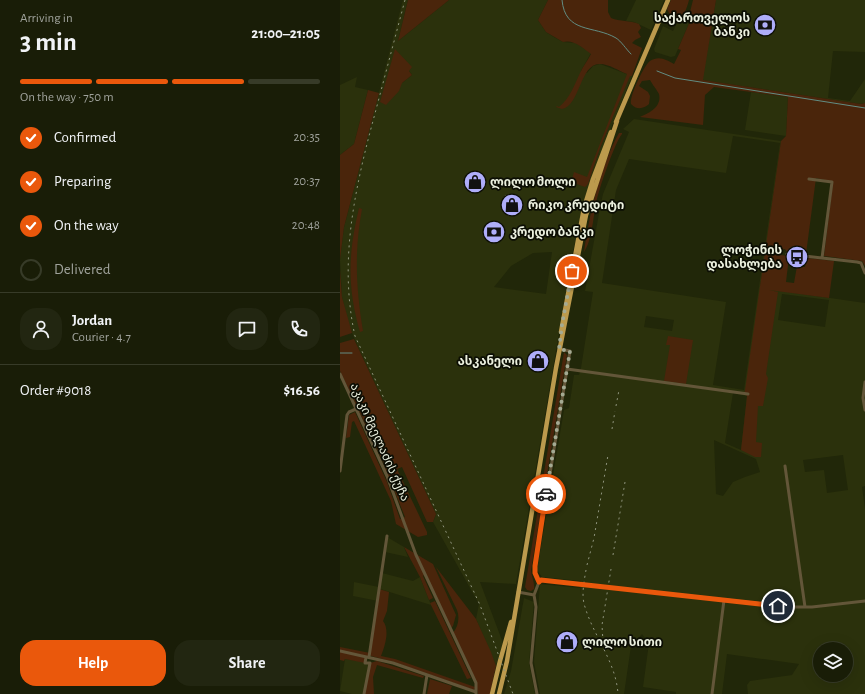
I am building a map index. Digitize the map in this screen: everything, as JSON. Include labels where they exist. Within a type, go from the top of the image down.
[{"type":"highway","points":[[499,694],[507,660],[560,347],[565,304],[587,197],[604,149],[668,0]]},
{"type":"highway","points":[[492,694],[516,607]]},
{"type":"street","points":[[809,179],[832,182],[822,258]]},
{"type":"street","points":[[787,254],[857,262],[861,263],[865,273]]},
{"type":"street","points":[[537,694],[531,663],[536,607],[534,595],[539,582],[535,573],[535,566],[570,351],[560,347]]},
{"type":"street","points":[[567,369],[748,394]]},
{"type":"street","name":"აკაკი მგელაძის ქუჩა","points":[[340,374],[387,476],[416,555],[476,683],[476,693]]},
{"type":"street","points":[[865,382],[863,398],[865,410]]},
{"type":"street","points":[[340,471],[347,415],[349,412],[356,409]]},
{"type":"street","points":[[785,466],[806,607]]},
{"type":"street","points":[[370,663],[365,662],[368,657],[387,536]]},
{"type":"street","points":[[539,582],[541,580],[793,607],[865,601]]},
{"type":"street","points":[[518,592],[534,595]]},
{"type":"street","points":[[712,694],[724,600]]},
{"type":"street","points":[[340,651],[368,657],[427,675],[476,693]]},
{"type":"street","points":[[364,694],[370,663],[375,659]]},
{"type":"street","points":[[424,694],[427,675]]},
{"type":"shaded area","name":"ლილო მოლი","points":[[403,0],[408,0],[398,41],[449,0],[548,0],[538,20],[546,32],[554,37],[563,42],[576,43],[591,53],[581,71],[587,73],[593,66],[600,64],[632,76],[598,161],[584,203],[573,251],[516,584],[480,582],[503,643],[496,666],[476,619],[479,604],[433,522],[436,514],[357,345],[347,320],[342,297],[340,260],[344,227]],"holes":[[[395,50],[412,75],[402,83]],[[552,252],[546,294],[494,287],[511,266],[533,253]]]},
{"type":"shaded area","points":[[408,0],[449,0],[398,41]]},
{"type":"shaded area","points":[[548,0],[608,0],[608,12],[611,18],[639,24],[641,28],[638,32],[641,37],[632,43],[642,48],[632,76],[630,76],[600,148],[588,184],[585,187],[574,183],[572,179],[574,172],[587,177],[627,74],[607,65],[600,64],[593,66],[588,70],[584,77],[573,101],[562,109],[556,107],[559,107],[569,96],[581,70],[591,54],[578,45],[567,41],[563,42],[546,32],[538,20]]},
{"type":"shaded area","points":[[636,0],[664,0],[651,30],[634,22],[626,21]]},
{"type":"shaded area","points":[[671,0],[689,0],[687,8],[681,16],[674,17],[670,15],[667,9]]},
{"type":"shaded area","points":[[693,0],[716,0],[703,80],[861,104],[865,103],[865,266],[862,261],[824,256],[833,182],[816,178],[806,254],[787,252],[785,249],[782,250],[780,255],[834,261],[829,298],[769,290],[778,292],[766,374],[768,378],[763,406],[758,406],[756,442],[762,443],[761,457],[755,457],[741,450],[747,396],[744,394],[781,141],[786,136],[788,97],[714,87],[705,95],[703,125],[640,117],[654,109],[659,103],[659,94],[650,80],[642,81],[639,86],[648,92],[650,96],[649,104],[640,108],[631,104],[632,95],[641,75],[647,64],[653,59],[660,58],[674,64],[681,50],[678,49],[690,21],[689,16]],"holes":[[[789,257],[806,259],[805,267],[797,266],[794,283],[786,282]]]},
{"type":"shaded area","points":[[716,0],[865,0],[865,52],[833,51],[828,98],[850,101],[865,79],[865,103],[861,104],[702,80]]},
{"type":"shaded area","points":[[689,16],[690,21],[675,56],[671,57],[655,52],[654,49],[663,26],[673,31],[677,23],[684,21]]},
{"type":"shaded area","points":[[395,49],[412,67],[409,71],[412,75],[402,83],[399,91],[386,105],[380,102]]},
{"type":"shaded area","points":[[357,77],[355,87],[368,90],[354,144],[340,155],[340,85]]},
{"type":"shaded area","points":[[368,90],[379,93],[344,227],[340,260],[340,155],[354,144]]},
{"type":"shaded area","points":[[751,92],[788,97],[786,136],[745,130]]},
{"type":"shaded area","points":[[634,119],[781,141],[760,288],[865,303],[865,486],[862,487],[865,509],[865,694],[748,694],[747,685],[750,681],[792,675],[799,664],[727,654],[722,694],[676,694],[676,692],[643,687],[649,643],[642,634],[631,646],[624,694],[540,694],[534,662],[540,584],[580,588],[580,595],[581,581],[542,577],[537,570],[564,410],[569,408],[574,375],[579,375],[581,368],[593,292],[585,291],[600,208],[603,194],[629,132],[623,129]],"holes":[[[733,136],[780,143],[744,390],[713,385],[726,302],[602,283],[616,190],[629,159],[726,173]],[[782,294],[829,300],[825,327],[778,320]],[[646,316],[674,320],[672,331],[644,327]],[[733,393],[747,396],[741,450],[725,443]],[[714,440],[756,459],[760,472],[733,482],[723,496],[716,494]],[[843,455],[848,490],[827,493],[824,470],[805,472],[803,460]]]},
{"type":"shaded area","points":[[619,133],[622,134],[615,146],[603,178],[597,198],[591,236],[584,252],[596,191],[606,161]]},
{"type":"shaded area","points":[[359,208],[362,209],[359,225],[357,255],[357,285],[363,331],[360,332],[353,300],[350,270],[355,225]]},
{"type":"shaded area","points":[[340,270],[342,297],[352,333],[340,337]]},
{"type":"shaded area","points":[[668,336],[693,340],[686,384],[664,381],[670,345],[666,345]]},
{"type":"shaded area","points":[[354,339],[436,514],[433,522],[427,522],[402,467],[397,469],[427,532],[427,535],[418,537],[396,524],[391,501],[354,421],[352,422],[350,437],[346,438],[349,415],[355,412],[387,482],[400,519],[405,517],[382,460],[340,371],[340,343]]},
{"type":"shaded area","points":[[564,352],[567,355],[531,570],[534,589],[531,591],[527,590],[525,587]]},
{"type":"shaded area","points":[[387,537],[404,547],[408,557],[385,552]]},
{"type":"shaded area","points":[[404,547],[433,564],[456,615],[451,628],[424,575],[423,576],[433,598],[429,600],[420,577]]},
{"type":"shaded area","points":[[436,567],[476,619],[491,652],[496,666],[490,694],[478,694],[476,682],[453,633],[458,622],[457,610]]},
{"type":"shaded area","points":[[382,573],[413,581],[420,577],[431,605],[380,589],[378,601],[353,596],[354,582],[379,587]]},
{"type":"shaded area","points":[[379,589],[389,592],[387,611],[383,621],[386,629],[386,638],[381,656],[395,659],[475,687],[474,690],[394,662],[371,656],[370,653]]},
{"type":"shaded area","points":[[524,598],[534,602],[529,663],[535,694],[504,694],[511,671]]},
{"type":"shaded area","points":[[435,601],[471,678],[467,679],[430,603]]},
{"type":"shaded area","points":[[340,647],[370,653],[369,657],[366,657],[365,663],[345,659],[344,661],[340,660]]},
{"type":"shaded area","points":[[345,659],[370,663],[364,694],[352,694],[340,691]]},
{"type":"shaded area","points":[[377,661],[424,676],[423,678],[377,665],[373,677],[374,694],[364,694],[370,663]]},
{"type":"shaded area","points":[[430,679],[452,686],[449,694],[427,694]]},
{"type":"waterway","points":[[562,0],[564,11],[575,24],[616,38],[631,54]]},
{"type":"waterway","points":[[657,71],[675,78],[865,108]]},
{"type":"waterway","points":[[340,353],[352,353]]},
{"type":"railway","points":[[405,0],[369,136],[353,211],[348,261],[348,285],[351,311],[355,336],[480,605],[513,694]]},
{"type":"railway","points":[[616,406],[619,390]]},
{"type":"railway","points":[[612,429],[615,411]]},
{"type":"railway","points":[[587,565],[594,538],[608,455]]},
{"type":"railway","points":[[613,555],[625,482]]},
{"type":"railway","points":[[603,642],[602,625],[611,569]]},
{"type":"railway","points":[[586,570],[583,589],[584,603],[589,618],[609,660],[618,694]]},
{"type":"way so far","points":[[546,494],[570,351],[559,349],[572,271]]},
{"type":"place","name":"საქართველოს ბანკი","points":[[765,25]]},
{"type":"place","name":"ლილო მოლი","points":[[475,182]]},
{"type":"place","name":"რიკო კრედიტი","points":[[512,205]]},
{"type":"place","name":"კრედო ბანკი","points":[[494,232]]},
{"type":"place","name":"ლოჭინის დასახლება","points":[[797,257]]},
{"type":"place","name":"ასკანელი","points":[[538,361]]},
{"type":"place","name":"ლილო სითი","points":[[567,642]]},
{"type":"route","points":[[546,494],[535,566],[535,573],[539,582],[541,580],[778,606]]}]
